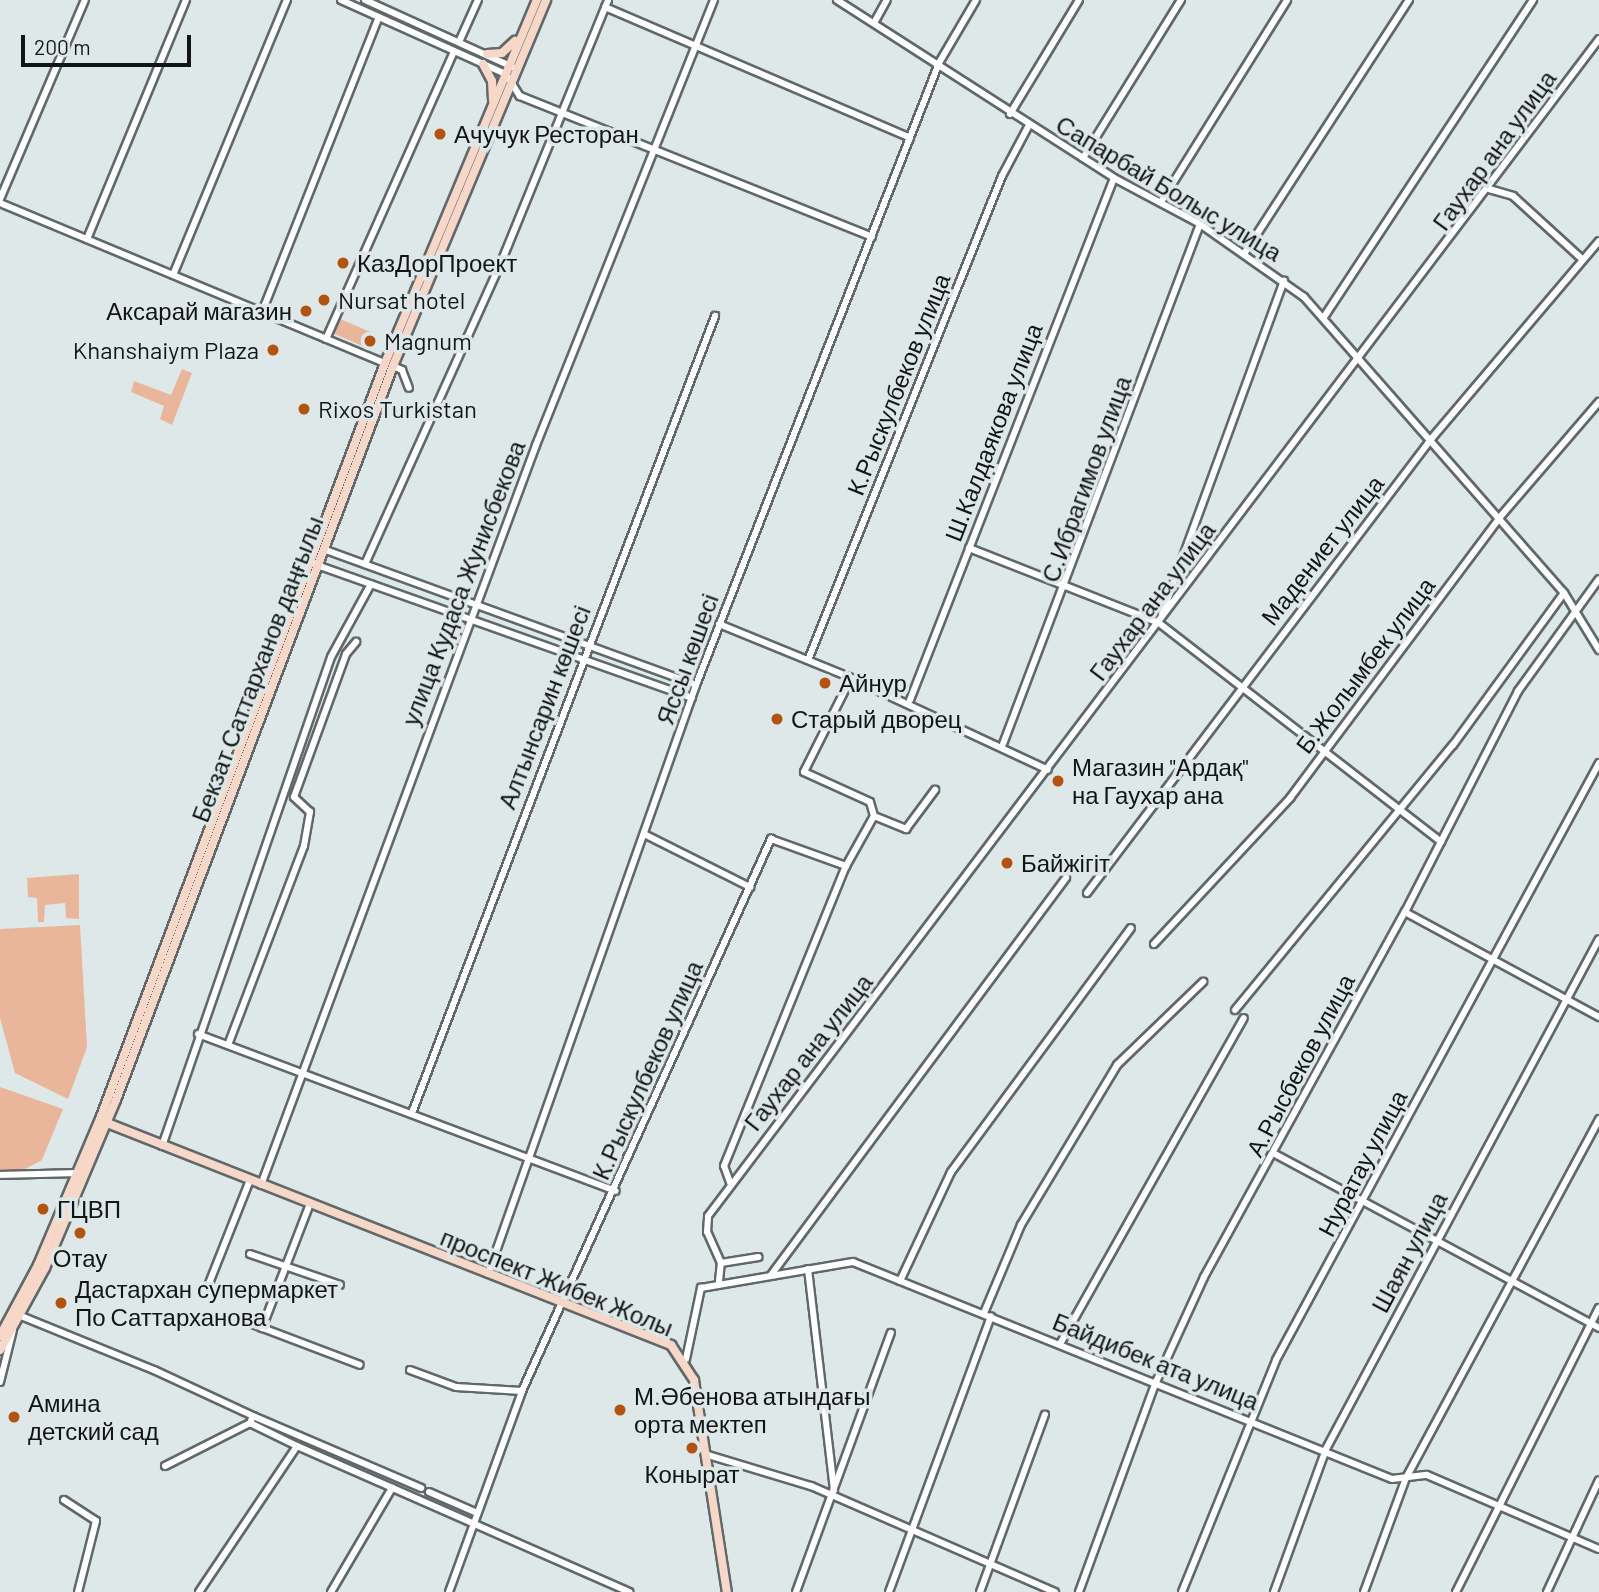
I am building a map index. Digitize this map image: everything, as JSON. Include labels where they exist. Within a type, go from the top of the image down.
[{"type":"main road","name":"Бекзат Саттарханов даңғылы","points":[[389,365],[511,81],[524,30],[532,22],[537,0]]},
{"type":"main road","name":"Бекзат Саттарханов даңғылы","points":[[513,67],[532,22],[546,0]]},
{"type":"main road","points":[[486,54],[505,51],[524,30]]},
{"type":"main road","points":[[483,64],[492,80],[492,107]]},
{"type":"main road","name":"Бекзат Саттарханов даңғылы","points":[[0,1350],[20,1316],[103,1121],[389,365],[492,107],[511,81]]},
{"type":"main road","name":"Бекзат Саттарханов даңғылы","points":[[0,1336],[103,1121]]},
{"type":"main road","name":"проспект Жибек Жолы","points":[[103,1121],[309,1206],[671,1345],[685,1359],[708,1455],[727,1592]]},
{"type":"street","points":[[85,0],[0,201],[402,370],[409,388]]},
{"type":"street","points":[[87,239],[186,0]]},
{"type":"street","points":[[173,275],[287,0]]},
{"type":"street","points":[[341,0],[483,64],[562,113],[657,148],[872,237]]},
{"type":"street","points":[[365,0],[513,67]]},
{"type":"street","points":[[382,8],[385,0]]},
{"type":"street","points":[[459,43],[478,0]]},
{"type":"street","name":"улица Кудаса Жунисбекова","points":[[261,1185],[300,1073],[470,619],[713,0]]},
{"type":"street","name":"Сапарбай Болыс улица","points":[[837,0],[939,63],[1010,114],[1114,178],[1200,225],[1284,281],[1324,317],[1500,517],[1564,593],[1599,650]]},
{"type":"street","points":[[874,23],[887,0]]},
{"type":"street","name":"Яссы көшесі","points":[[488,1274],[527,1158],[645,834],[695,685],[939,63],[976,0]]},
{"type":"street","points":[[1010,114],[1079,0]]},
{"type":"street","points":[[1083,158],[1181,0]]},
{"type":"street","points":[[1161,202],[1287,0]]},
{"type":"street","points":[[1244,254],[1409,0]]},
{"type":"street","points":[[1324,317],[1534,0]]},
{"type":"street","points":[[365,564],[562,113],[606,3],[695,47],[910,138]]},
{"type":"street","points":[[262,312],[379,17]]},
{"type":"street","name":"Гаухар ана улица","points":[[721,1263],[706,1221],[731,1185],[1362,359],[1599,39]]},
{"type":"street","points":[[326,339],[454,52]]},
{"type":"street","name":"К.Рыскулбеков улица","points":[[808,660],[1002,176],[1029,125]]},
{"type":"street","name":"Ш.Калдаякова улица","points":[[910,701],[1114,178]]},
{"type":"street","points":[[1489,189],[1513,196],[1582,259]]},
{"type":"street","name":"С.Ибрагимов улица","points":[[1003,744],[1069,584],[1200,225]]},
{"type":"street","name":"Мадениет улица","points":[[1087,893],[1432,438],[1599,241]]},
{"type":"street","points":[[1159,623],[1284,281]]},
{"type":"street","name":"Алтынсарин көшесі","points":[[412,1113],[582,659],[715,316]]},
{"type":"street","name":"Б.Жолымбек улица","points":[[1154,944],[1281,808],[1500,517],[1599,402]]},
{"type":"street","points":[[319,547],[695,685]]},
{"type":"street","points":[[968,548],[1069,584],[1159,623],[1441,842]]},
{"type":"street","points":[[313,563],[691,698]]},
{"type":"street","name":"А.Рысбеков улица","points":[[1079,1592],[1156,1382],[1204,1277],[1275,1154],[1405,912],[1518,691],[1573,609],[1599,579]]},
{"type":"street","points":[[162,1146],[198,1034],[331,657],[370,584]]},
{"type":"street","points":[[1236,1010],[1397,807],[1453,745],[1564,593]]},
{"type":"street","points":[[719,624],[910,701],[1003,744],[1048,770]]},
{"type":"street","points":[[228,1045],[304,846],[310,812],[295,797],[346,654],[356,642]]},
{"type":"street","points":[[731,1185],[724,1167],[846,866],[874,816],[870,802],[806,776],[804,767],[851,678]]},
{"type":"street","name":"Нуратау улица","points":[[1182,1592],[1248,1418],[1599,763]]},
{"type":"street","points":[[874,816],[906,829],[935,790]]},
{"type":"street","points":[[645,834],[750,887]]},
{"type":"street","name":"К.Рыскулбеков улица","points":[[449,1592],[476,1528],[477,1513],[522,1391],[774,836],[846,866]]},
{"type":"street","points":[[771,1275],[1066,878]]},
{"type":"street","points":[[1405,912],[1599,1017]]},
{"type":"street","points":[[900,1281],[951,1172],[1130,928]]},
{"type":"street","name":"Шаян улица","points":[[1274,1592],[1326,1449],[1599,939]]},
{"type":"street","points":[[889,1592],[1021,1225],[1117,1065],[1203,982]]},
{"type":"street","points":[[1060,1344],[1244,1017]]},
{"type":"street","points":[[198,1034],[615,1191]]},
{"type":"street","points":[[1364,1592],[1406,1478],[1599,1119]]},
{"type":"street","points":[[1275,1154],[1599,1328]]},
{"type":"street","points":[[0,1175],[76,1173]]},
{"type":"street","points":[[204,1296],[250,1180]]},
{"type":"street","points":[[262,1328],[309,1206]]},
{"type":"street","points":[[250,1254],[340,1285]]},
{"type":"street","points":[[685,1359],[695,1300],[702,1288],[719,1281],[721,1263],[759,1257]]},
{"type":"street","name":"Байдибек ата улица","points":[[719,1281],[853,1262],[1326,1449],[1392,1479],[1427,1475],[1599,1549]]},
{"type":"street","points":[[808,1269],[835,1496]]},
{"type":"street","points":[[1456,1592],[1494,1506],[1599,1308]]},
{"type":"street","points":[[20,1316],[421,1489]]},
{"type":"street","points":[[239,1319],[360,1366]]},
{"type":"street","points":[[0,1382],[14,1329]]},
{"type":"street","points":[[796,1592],[835,1496],[891,1333]]},
{"type":"street","points":[[410,1370],[456,1387],[522,1391]]},
{"type":"street","points":[[980,1592],[1045,1414]]},
{"type":"street","points":[[165,1466],[250,1423],[253,1416]]},
{"type":"street","points":[[250,1423],[476,1528],[629,1592]]},
{"type":"street","points":[[199,1592],[297,1446]]},
{"type":"street","points":[[708,1455],[835,1496],[1055,1592]]},
{"type":"street","points":[[1547,1592],[1569,1536],[1599,1480]]},
{"type":"street","points":[[331,1592],[392,1488]]},
{"type":"street","points":[[429,1492],[477,1513]]},
{"type":"street","points":[[64,1500],[96,1521],[78,1592]]},
{"type":"shaded area","points":[[340,319],[371,332],[365,347],[334,334]]},
{"type":"shaded area","points":[[182,369],[192,373],[172,425],[160,419],[164,406],[131,392],[134,381],[171,395]]},
{"type":"shaded area","points":[[79,874],[79,919],[66,918],[65,903],[45,905],[44,922],[38,922],[37,898],[28,897],[27,878]]},
{"type":"shaded area","points":[[80,925],[87,1047],[68,1099],[15,1073],[0,1018],[0,929]]},
{"type":"shaded area","points":[[0,1087],[63,1109],[42,1160],[25,1169],[0,1170]]},
{"type":"place","name":"Ачучук Ресторан","points":[[440,134]]},
{"type":"place","name":"КазДорПроект","points":[[343,263]]},
{"type":"place","name":"Nursat hotel","points":[[324,300]]},
{"type":"place","name":"Аксарай магазин","points":[[306,311]]},
{"type":"place","name":"Magnum","points":[[370,341]]},
{"type":"place","name":"Khanshaiym Plaza","points":[[273,350]]},
{"type":"place","name":"Rixos Turkistan","points":[[304,409]]},
{"type":"place","name":"Айнур","points":[[825,683]]},
{"type":"place","name":"Старый дворец","points":[[777,719]]},
{"type":"place","name":"Магазин \"Ардақ\" на Гаухар ана","points":[[1058,781]]},
{"type":"place","name":"Байжігіт","points":[[1007,863]]},
{"type":"place","name":"ГЦВП","points":[[43,1209]]},
{"type":"place","name":"Отау","points":[[80,1233]]},
{"type":"place","name":"Дастархан супермаркет По Саттарханова","points":[[61,1303]]},
{"type":"place","name":"М.Әбенова атындағы орта мектеп","points":[[620,1410]]},
{"type":"place","name":"Амина детский сад","points":[[14,1417]]},
{"type":"place","name":"Конырат","points":[[692,1448]]}]
